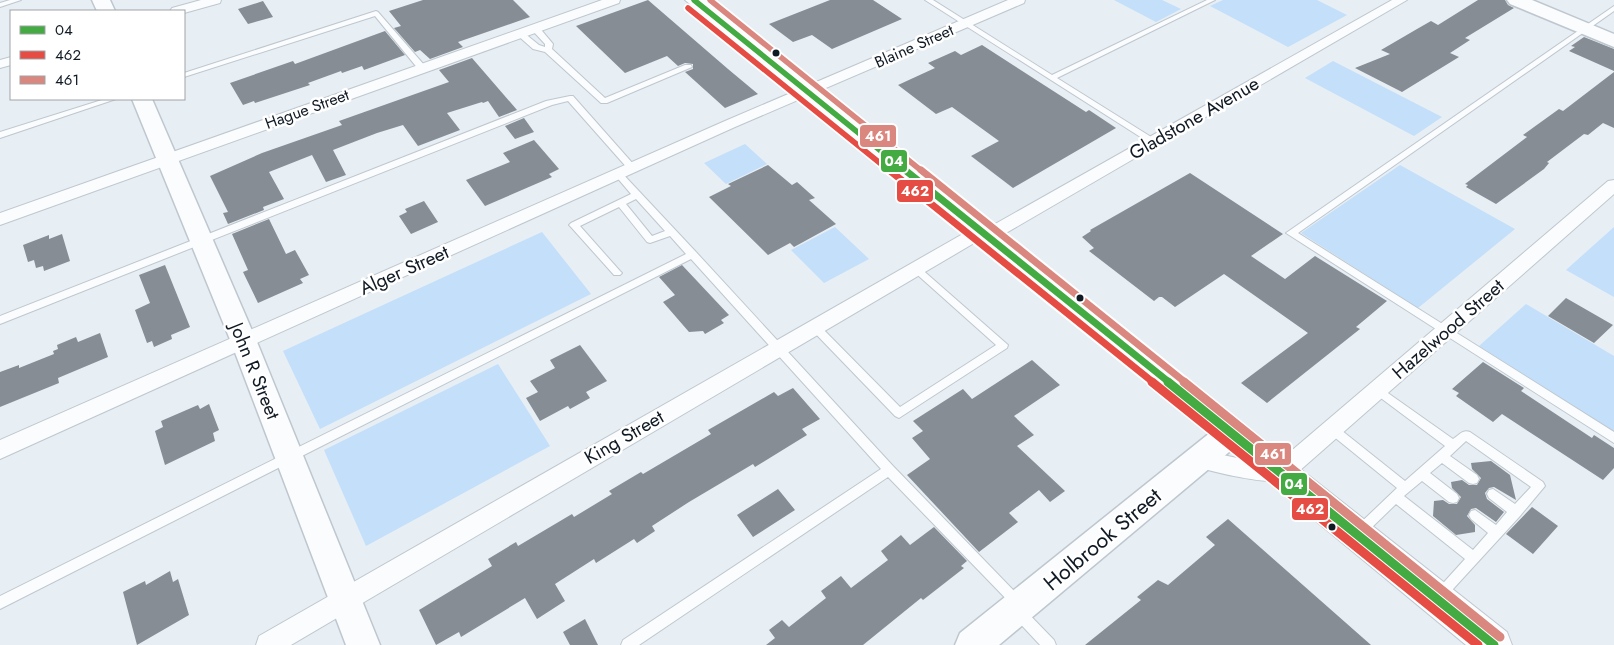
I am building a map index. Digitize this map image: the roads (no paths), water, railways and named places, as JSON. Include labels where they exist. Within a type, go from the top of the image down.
[{"type":"main road","points":[[694,0],[1494,645]]},
{"type":"street","points":[[180,10],[215,0]]},
{"type":"street","name":"Hague Street","points":[[0,219],[614,0]]},
{"type":"street","name":"Blaine Street","points":[[808,92],[1019,0]]},
{"type":"street","name":"Gladstone Avenue","points":[[984,234],[1153,142],[1401,0]]},
{"type":"street","points":[[1516,0],[1614,41]]},
{"type":"street","name":"Alger Street","points":[[0,450],[625,171],[808,92]]},
{"type":"street","name":"John R Street","points":[[142,100],[244,342],[363,645]]},
{"type":"street","name":"Hazelwood Street","points":[[1281,473],[1614,185]]},
{"type":"street","name":"King Street","points":[[268,645],[915,268],[984,234]]},
{"type":"street","name":"Holbrook Street","points":[[972,645],[1231,433]]},
{"type":"street","points":[[1199,458],[1242,468],[1281,473]]},
{"type":"lane","points":[[0,5],[18,0]]},
{"type":"lane","points":[[928,0],[1153,142]]},
{"type":"lane","points":[[1052,78],[1212,0]]},
{"type":"lane","points":[[1614,8],[1291,233],[1614,438]]},
{"type":"lane","points":[[185,75],[376,13],[422,68]]},
{"type":"lane","points":[[535,28],[549,44],[548,50]]},
{"type":"lane","points":[[520,34],[536,47],[548,50],[604,101],[688,67]]},
{"type":"lane","points":[[0,320],[549,102],[570,98],[625,171],[637,195],[1018,608],[1049,645]]},
{"type":"lane","points":[[0,135],[109,100]]},
{"type":"lane","points":[[618,273],[574,225],[637,195]]},
{"type":"lane","points":[[620,203],[650,240],[672,232]]},
{"type":"lane","points":[[0,603],[693,254]]},
{"type":"lane","points":[[814,327],[899,413],[1002,345],[915,268]]},
{"type":"lane","points":[[1378,390],[1454,446]]},
{"type":"lane","points":[[1332,429],[1474,558]]},
{"type":"lane","points":[[1357,534],[1401,492],[1466,435],[1539,486],[1436,598]]},
{"type":"lane","points":[[1442,457],[1473,479]]},
{"type":"lane","points":[[628,645],[889,470]]},
{"type":"lane","points":[[1422,474],[1453,498]]},
{"type":"lane","points":[[1493,494],[1516,512]]},
{"type":"lane","points":[[1475,515],[1497,532]]}]
